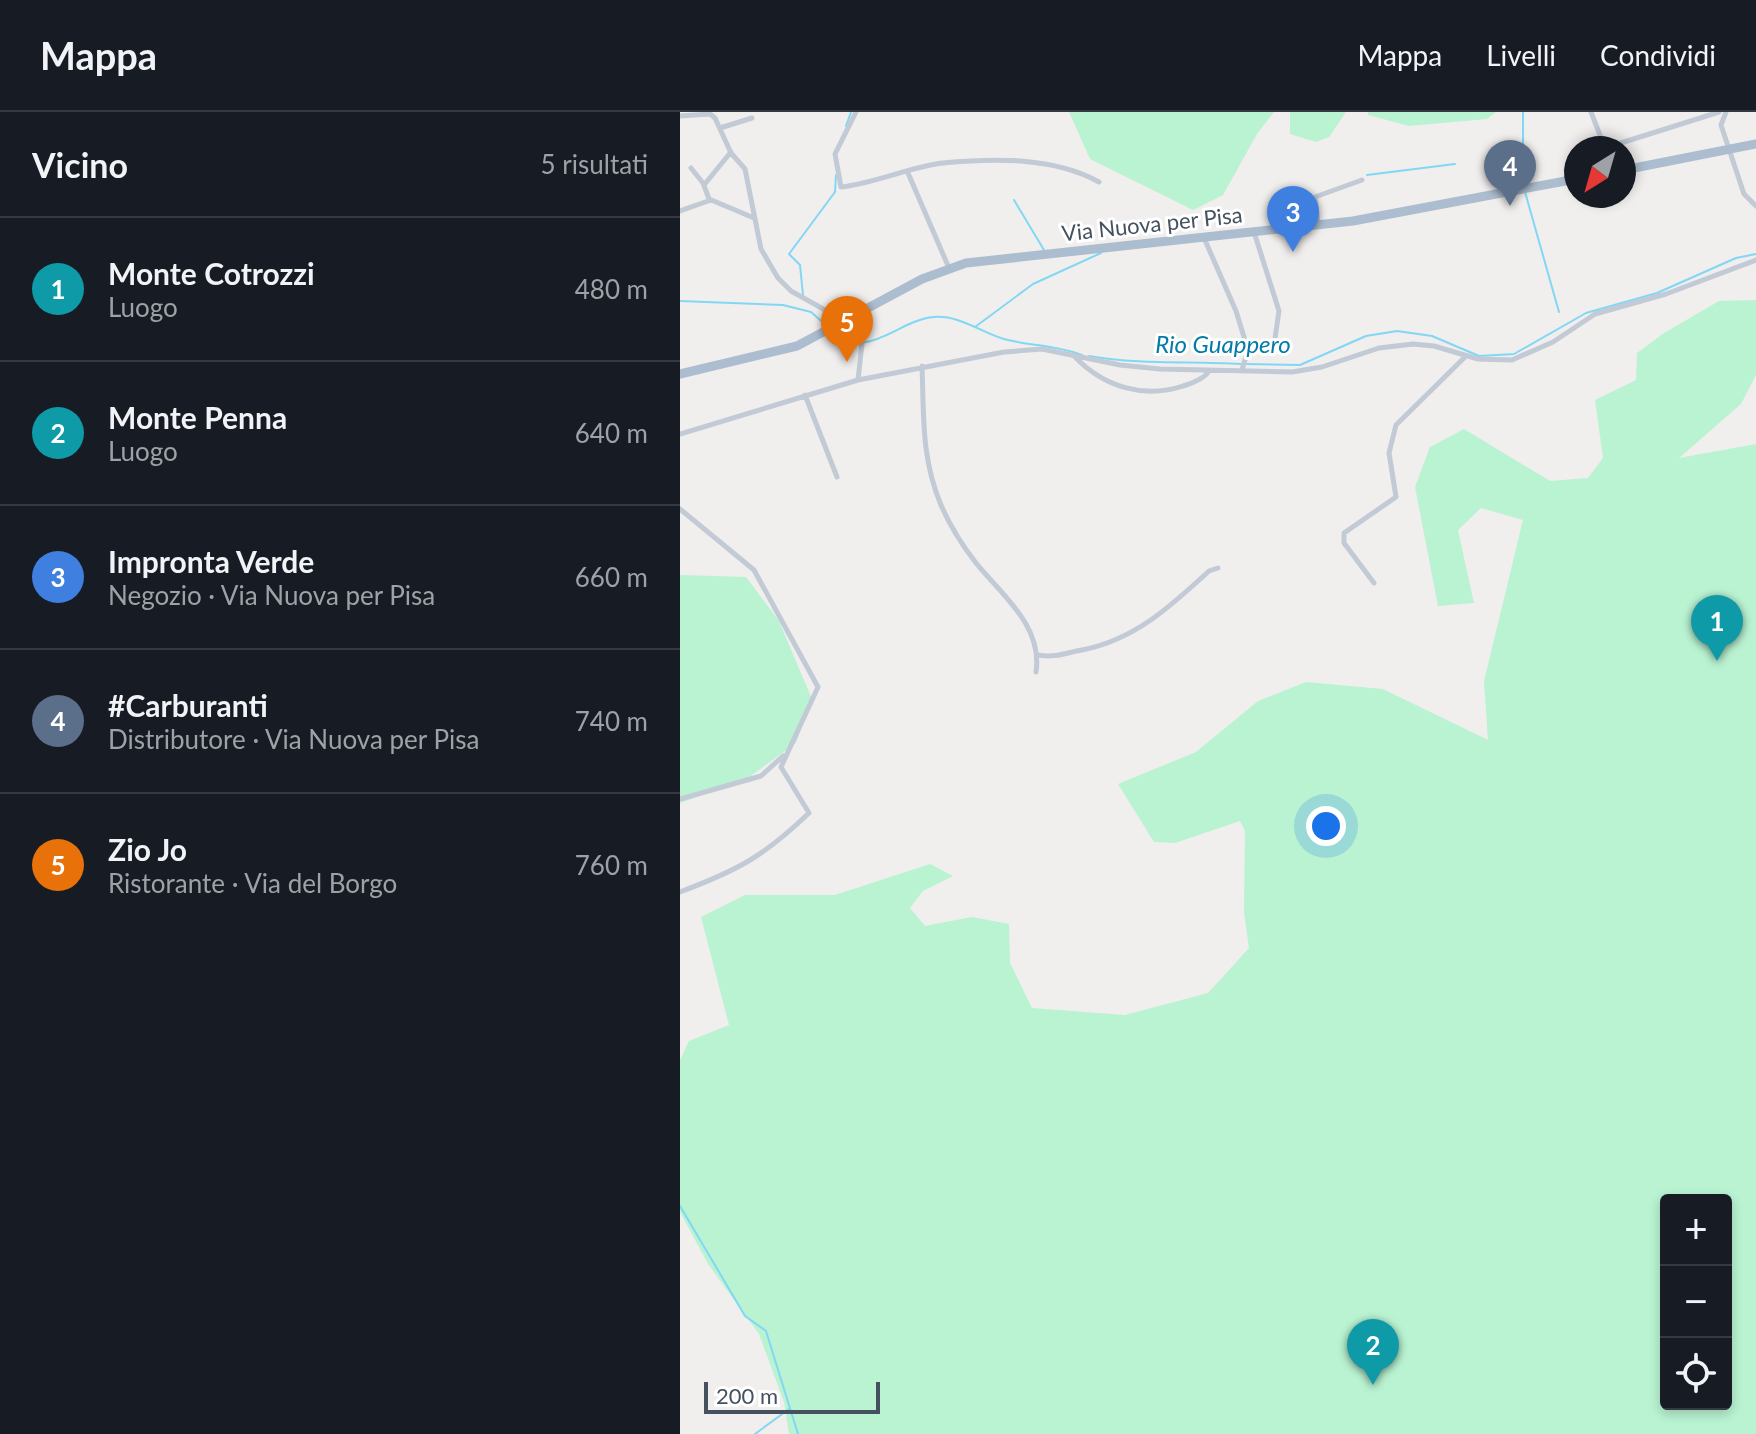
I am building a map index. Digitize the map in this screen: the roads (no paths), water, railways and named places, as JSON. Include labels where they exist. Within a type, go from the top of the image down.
[{"type":"main road","points":[[1636,168],[1756,144]]},
{"type":"main road","name":"Via Nuova per Pisa","points":[[680,374],[773,353],[817,336],[949,268],[1318,225],[1564,181]]},
{"type":"street","points":[[856,112],[835,154],[841,187],[942,163],[992,161],[1077,170],[1099,182]]},
{"type":"street","points":[[1591,112],[1600,136]]},
{"type":"street","points":[[1636,138],[1719,112]]},
{"type":"street","points":[[1726,112],[1721,125],[1744,194],[1756,206]]},
{"type":"street","points":[[680,116],[710,114],[720,128],[749,183],[761,249],[781,283],[863,335],[858,380]]},
{"type":"street","points":[[720,128],[752,118]]},
{"type":"street","points":[[704,185],[731,152]]},
{"type":"street","points":[[691,168],[711,200]]},
{"type":"street","points":[[908,173],[949,268]]},
{"type":"street","points":[[1318,225],[1315,197],[1362,180]]},
{"type":"street","points":[[680,211],[711,200],[754,218]]},
{"type":"street","points":[[1242,369],[1248,353],[1274,345],[1279,323],[1254,232]]},
{"type":"street","points":[[1204,237],[1236,311],[1248,353]]},
{"type":"street","points":[[680,434],[858,380],[922,366],[1029,350],[1120,365],[1210,370],[1305,371],[1379,348],[1413,344],[1502,361],[1522,358],[1595,314],[1666,294],[1756,260]]},
{"type":"street","points":[[1074,356],[1093,372],[1136,391],[1159,393],[1196,381],[1210,370]]},
{"type":"street","points":[[1374,583],[1344,543],[1344,533],[1396,497],[1389,453],[1396,425],[1466,356]]},
{"type":"street","points":[[922,366],[924,448],[942,508],[964,548],[1016,609],[1038,655],[1036,672]]},
{"type":"street","points":[[805,395],[837,477]]},
{"type":"street","points":[[680,509],[754,570],[818,687],[781,767],[809,813],[763,854],[734,872],[680,892]]},
{"type":"street","points":[[1038,655],[1059,657],[1113,643],[1150,621],[1209,571],[1218,568]]},
{"type":"street","points":[[680,799],[761,776],[784,755]]},
{"type":"waterway","points":[[846,126],[851,112]]},
{"type":"waterway","points":[[1523,112],[1523,184]]},
{"type":"waterway","points":[[1367,175],[1455,164]]},
{"type":"waterway","points":[[803,295],[800,265],[789,254],[835,192],[836,175]]},
{"type":"waterway","points":[[1525,192],[1559,312]]},
{"type":"waterway","points":[[1014,200],[1044,250]]},
{"type":"waterway","points":[[975,327],[1033,284],[1101,253]]},
{"type":"waterway","name":"Rio Guappero","points":[[1247,364],[1300,365],[1366,336],[1397,331],[1432,336],[1479,356],[1514,354],[1586,313],[1657,293],[1736,258],[1756,254]]},
{"type":"waterway","name":"Rio Guappero","points":[[680,301],[783,305],[811,312],[827,326]]},
{"type":"waterway","name":"Rio Guappero","points":[[831,331],[844,340],[857,343],[882,337],[920,320],[943,317],[1004,339],[1082,355]]},
{"type":"waterway","name":"Rio Guappero","points":[[1089,356],[1146,362],[1241,364]]},
{"type":"waterway","points":[[680,1206],[745,1316],[766,1331],[798,1434]]},
{"type":"waterway","points":[[755,1434],[789,1409]]},
{"type":"place","name":"#Carburanti","points":[[1510,206]]},
{"type":"place","name":"Impronta Verde","points":[[1293,252]]},
{"type":"place","name":"Zio Jo","points":[[847,362]]},
{"type":"place","name":"Monte Cotrozzi","points":[[1717,661]]},
{"type":"place","name":"Monte Penna","points":[[1373,1385]]}]
